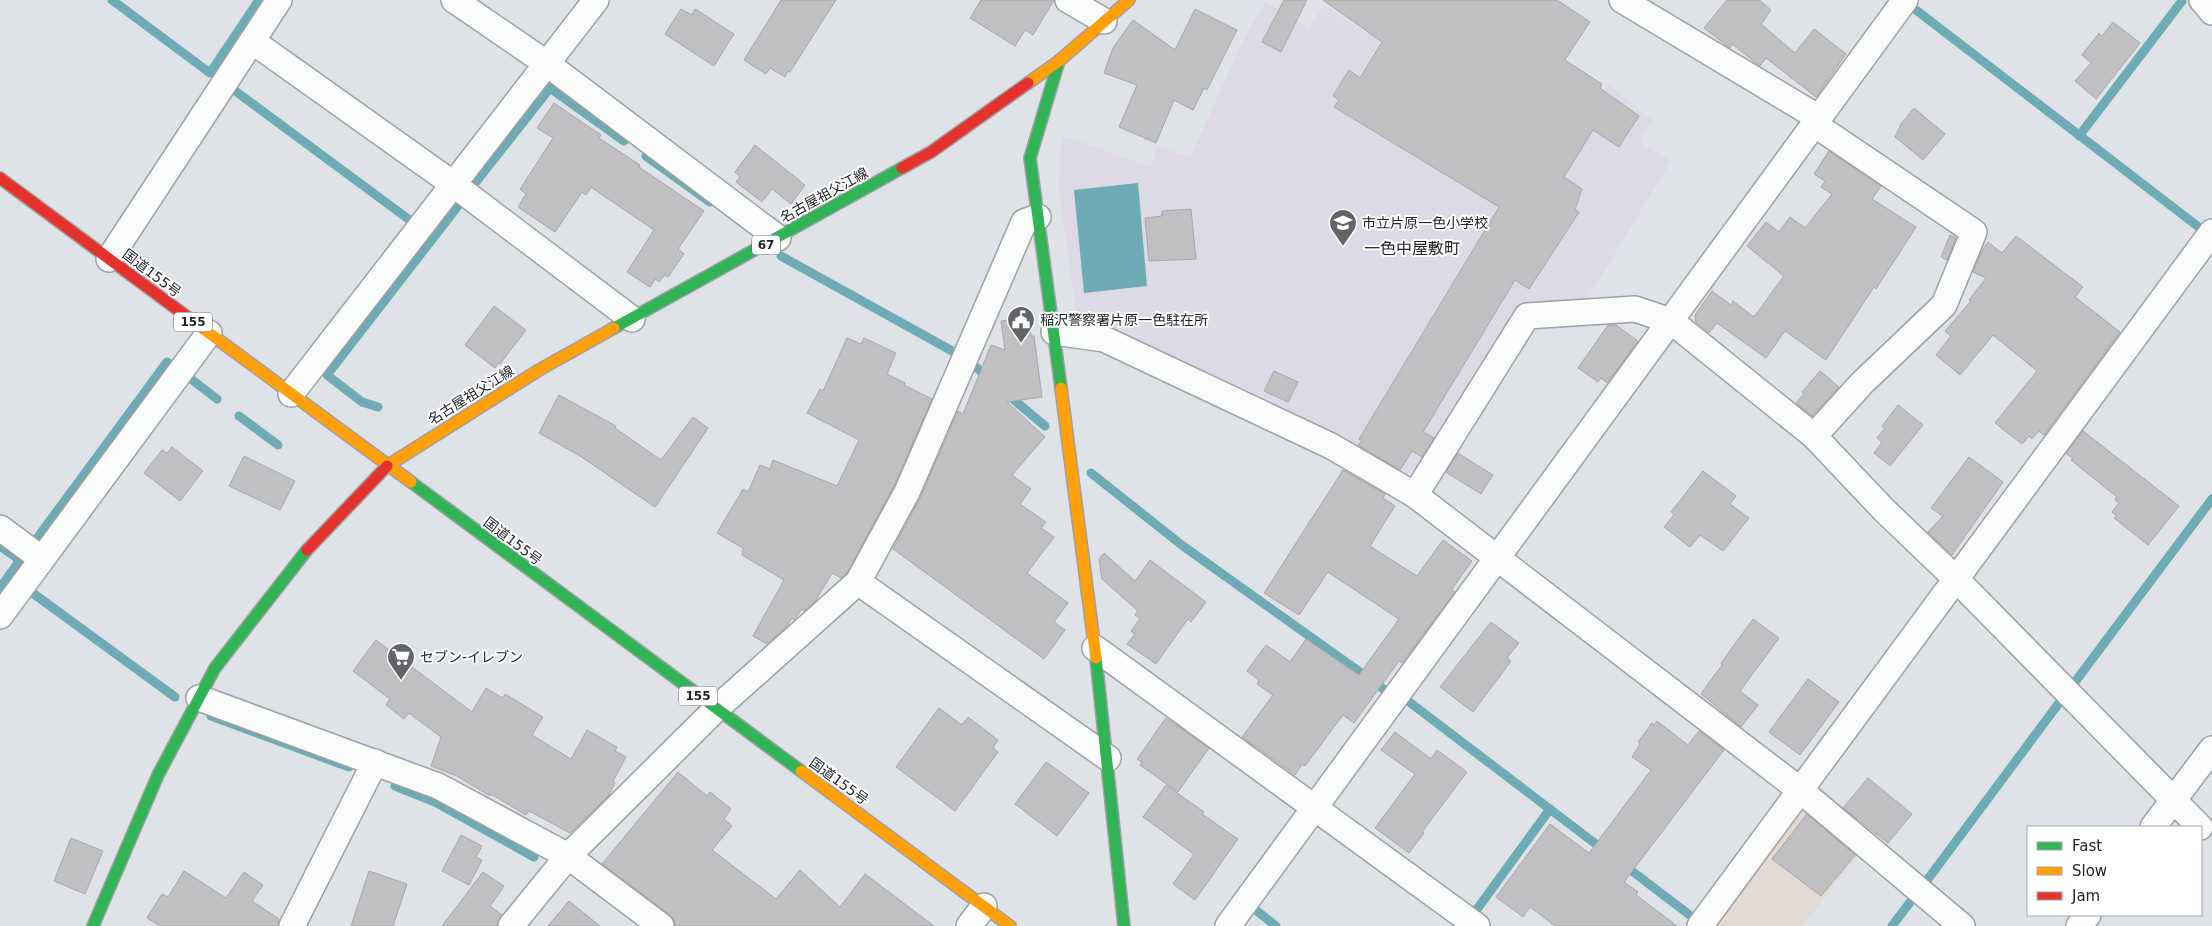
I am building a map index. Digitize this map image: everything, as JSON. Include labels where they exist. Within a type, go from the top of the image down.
[{"type":"main road","name":"名古屋祖父江線","points":[[93,926],[158,775],[215,668],[303,554],[386,466],[539,370],[931,152],[1059,60],[1129,0]]},
{"type":"main road","points":[[1059,60],[1030,158],[1095,648],[1108,758],[1124,926]]},
{"type":"main road","name":"国道155号","points":[[0,178],[386,466],[1010,926]]},
{"type":"street","points":[[109,259],[279,0]]},
{"type":"street","points":[[454,0],[546,63],[778,238]]},
{"type":"street","points":[[291,394],[596,0]]},
{"type":"street","points":[[1068,0],[1104,21]]},
{"type":"street","points":[[1622,0],[1817,121],[1974,232],[1944,305],[1862,383],[1814,436]]},
{"type":"street","points":[[1228,926],[1906,0]]},
{"type":"street","points":[[2202,0],[2212,12]]},
{"type":"street","points":[[252,41],[453,184],[632,319]]},
{"type":"street","points":[[511,926],[568,856],[716,709],[858,582],[906,492],[1024,222],[1038,217]]},
{"type":"street","points":[[1700,926],[2212,232]]},
{"type":"street","points":[[1415,495],[1527,316],[1635,309],[1671,321],[1814,436],[1884,510],[1956,579],[2200,826]]},
{"type":"street","points":[[1054,332],[1104,338],[1331,446],[1415,495],[1800,790],[1962,926]]},
{"type":"street","points":[[0,616],[209,333]]},
{"type":"street","points":[[0,528],[42,559]]},
{"type":"street","points":[[858,582],[1108,758]]},
{"type":"street","points":[[1095,648],[1477,926]]},
{"type":"street","points":[[199,698],[438,786],[568,856],[661,926]]},
{"type":"street","points":[[2155,826],[2212,749]]},
{"type":"street","points":[[292,926],[375,762]]},
{"type":"street","points":[[2202,828],[2212,839]]},
{"type":"street","points":[[969,926],[984,906]]},
{"type":"street","points":[[2079,926],[2087,916]]},
{"type":"shaded area","name":"市立片原一色小学校","points":[[1392,0],[1410,0],[1585,122],[1607,84],[1653,120],[1639,142],[1671,161],[1585,303],[1520,308],[1421,470],[1403,472],[1339,434],[1076,311],[1059,191],[1060,153],[1063,136],[1151,167],[1158,146],[1190,158],[1242,43],[1265,2],[1308,28],[1325,5],[1367,35]]},
{"type":"shaded area","points":[[1817,812],[1861,850],[1803,926],[1715,926],[1796,813]]},
{"type":"water","points":[[1138,183],[1147,286],[1084,293],[1074,190]]},
{"type":"building","points":[[781,0],[836,0],[785,77],[770,68],[766,74],[744,60]]},
{"type":"building","points":[[981,0],[1054,0],[1033,35],[1025,30],[1015,46],[970,18]]},
{"type":"building","points":[[1284,0],[1307,0],[1281,52],[1262,42]]},
{"type":"building","points":[[1323,0],[1557,0],[1590,22],[1565,60],[1602,84],[1600,88],[1639,116],[1619,147],[1593,130],[1564,177],[1582,189],[1575,210],[1579,212],[1529,289],[1515,280],[1423,432],[1434,438],[1422,457],[1412,451],[1400,470],[1358,445],[1362,440],[1359,439],[1499,207],[1334,107],[1339,100],[1333,96],[1349,70],[1360,78],[1382,42]]},
{"type":"building","points":[[1727,0],[1759,0],[1771,10],[1761,24],[1795,53],[1814,29],[1846,54],[1816,97],[1766,58],[1760,66],[1732,44],[1730,48],[1704,28]]},
{"type":"building","points":[[681,9],[692,15],[695,9],[734,34],[714,66],[665,34]]},
{"type":"building","points":[[1195,9],[1237,30],[1207,90],[1204,88],[1193,110],[1174,100],[1156,143],[1119,127],[1137,85],[1104,73],[1113,48],[1133,20],[1175,50]]},
{"type":"building","points":[[2113,22],[2140,43],[2096,99],[2075,81],[2091,63],[2082,55],[2099,33],[2102,36]]},
{"type":"building","points":[[554,103],[601,135],[599,138],[640,165],[639,167],[704,211],[678,249],[684,254],[668,277],[665,275],[659,282],[655,279],[650,287],[627,272],[654,230],[591,187],[586,195],[582,192],[555,232],[518,207],[526,194],[520,189],[553,138],[537,128]]},
{"type":"building","points":[[1914,108],[1945,134],[1923,160],[1895,137],[1901,124]]},
{"type":"building","points":[[755,145],[805,185],[791,204],[772,189],[762,202],[736,182],[740,177],[735,172]]},
{"type":"building","points":[[1829,151],[1881,186],[1872,199],[1916,227],[1876,289],[1874,287],[1826,360],[1785,331],[1766,358],[1717,323],[1709,333],[1696,322],[1695,315],[1712,291],[1731,305],[1733,301],[1754,317],[1784,276],[1747,246],[1766,222],[1779,232],[1790,217],[1805,228],[1832,194],[1821,187],[1825,181],[1814,174]]},
{"type":"building","points":[[1191,209],[1196,259],[1149,261],[1145,218],[1162,216],[1162,211]]},
{"type":"building","points":[[1950,235],[1956,238],[1947,260],[1941,257]]},
{"type":"building","points":[[2016,236],[2083,287],[2075,297],[2120,332],[2044,435],[2039,431],[2032,439],[2029,436],[2022,444],[1995,423],[2037,371],[1993,335],[1960,375],[1936,355],[1951,336],[1945,331],[1971,301],[1969,300],[1986,278],[1973,272],[1983,249],[1988,242],[2002,253]]},
{"type":"building","points":[[494,306],[526,330],[495,368],[465,345]]},
{"type":"building","points":[[1028,317],[1031,336],[1034,336],[1042,397],[1007,402],[1045,437],[1012,475],[1031,489],[1020,504],[1046,522],[1041,528],[1054,537],[1027,573],[1068,603],[1054,622],[1065,630],[1044,659],[893,549],[920,498],[958,411],[963,414],[991,345],[1005,350],[1001,321]]},
{"type":"building","points":[[1608,325],[1616,325],[1638,341],[1607,383],[1601,378],[1598,382],[1578,368]]},
{"type":"building","points":[[847,338],[861,344],[864,338],[896,353],[887,374],[932,399],[894,486],[847,573],[841,578],[832,573],[816,600],[804,611],[802,609],[794,620],[792,618],[787,626],[767,644],[753,636],[784,580],[742,555],[743,548],[717,533],[743,489],[748,492],[760,465],[770,469],[773,460],[837,486],[859,440],[807,413],[820,389],[823,391]]},
{"type":"building","points":[[1274,371],[1298,382],[1288,402],[1264,391]]},
{"type":"building","points":[[1820,371],[1839,387],[1812,416],[1796,403],[1804,394],[1802,392]]},
{"type":"building","points":[[559,395],[616,426],[615,428],[661,460],[693,417],[708,428],[655,507],[580,456],[539,433]]},
{"type":"building","points":[[1898,405],[1923,425],[1890,466],[1874,453],[1882,442],[1877,438],[1885,428],[1882,426]]},
{"type":"building","points":[[2083,431],[2179,506],[2148,545],[2114,518],[2117,516],[2112,512],[2119,503],[2115,500],[2117,497],[2071,460],[2073,459],[2066,453]]},
{"type":"building","points":[[172,447],[203,471],[180,501],[144,473],[162,450],[167,453]]},
{"type":"building","points":[[1458,453],[1493,475],[1481,494],[1446,472]]},
{"type":"building","points":[[244,456],[295,481],[280,510],[229,486]]},
{"type":"building","points":[[1969,457],[2003,482],[1952,555],[1928,532],[1943,516],[1931,508]]},
{"type":"building","points":[[1343,470],[1385,494],[1383,498],[1395,506],[1370,546],[1417,576],[1443,540],[1472,561],[1452,589],[1455,592],[1402,663],[1399,661],[1354,723],[1343,715],[1305,766],[1302,764],[1295,775],[1242,737],[1273,695],[1257,684],[1259,680],[1247,671],[1266,645],[1290,662],[1306,639],[1359,675],[1399,619],[1328,572],[1299,615],[1264,593]]},
{"type":"building","points":[[1703,471],[1736,496],[1730,504],[1749,518],[1723,551],[1700,535],[1690,547],[1664,527],[1674,515],[1671,512]]},
{"type":"building","points":[[1104,553],[1135,581],[1150,560],[1206,602],[1191,622],[1188,619],[1156,664],[1127,644],[1135,634],[1131,631],[1140,619],[1135,615],[1138,611],[1102,579],[1099,559]]},
{"type":"building","points":[[1753,619],[1779,638],[1740,691],[1758,705],[1741,727],[1701,694]]},
{"type":"building","points":[[1491,622],[1519,643],[1507,658],[1511,661],[1473,712],[1440,687]]},
{"type":"building","points":[[376,640],[472,712],[486,688],[503,698],[505,694],[543,717],[532,735],[571,759],[587,730],[617,747],[615,751],[626,757],[613,781],[615,783],[608,796],[570,833],[529,811],[526,815],[457,776],[431,766],[441,737],[409,713],[404,719],[386,705],[390,699],[353,671]]},
{"type":"building","points":[[1808,679],[1839,702],[1800,755],[1769,732]]},
{"type":"building","points":[[939,708],[962,725],[968,717],[998,740],[993,748],[998,752],[955,811],[896,767]]},
{"type":"building","points":[[1166,718],[1209,748],[1178,792],[1140,765],[1142,762],[1137,759]]},
{"type":"building","points":[[1657,721],[1688,745],[1699,731],[1724,750],[1624,882],[1638,892],[1636,895],[1677,926],[1555,926],[1530,907],[1523,917],[1496,897],[1550,824],[1589,853],[1651,770],[1632,757],[1640,744],[1638,742],[1652,723],[1654,725]]},
{"type":"building","points":[[1395,732],[1431,759],[1437,750],[1467,772],[1422,832],[1424,833],[1409,853],[1375,828],[1415,774],[1381,750]]},
{"type":"building","points":[[1046,762],[1089,793],[1057,836],[1015,804]]},
{"type":"building","points":[[678,772],[707,796],[710,792],[731,809],[724,819],[732,826],[712,850],[776,899],[800,870],[840,907],[865,874],[934,926],[675,926],[674,920],[670,915],[602,864]]},
{"type":"building","points":[[1868,778],[1912,814],[1888,843],[1843,808]]},
{"type":"building","points":[[1166,785],[1204,812],[1202,814],[1238,839],[1195,900],[1173,884],[1194,854],[1143,817]]},
{"type":"building","points":[[1807,814],[1855,855],[1821,896],[1772,859]]},
{"type":"building","points":[[461,835],[482,846],[476,857],[482,860],[469,885],[442,871]]},
{"type":"building","points":[[71,838],[103,851],[85,894],[54,881]]},
{"type":"building","points":[[184,871],[226,898],[244,872],[263,885],[252,901],[279,919],[278,926],[160,926],[147,918],[162,894],[168,897]]},
{"type":"building","points":[[369,871],[407,884],[393,926],[351,926]]},
{"type":"building","points":[[483,872],[504,886],[490,906],[502,915],[497,926],[442,926]]},
{"type":"building","points":[[569,901],[600,926],[548,926]]},
{"type":"waterway","points":[[112,0],[210,73],[259,0]]},
{"type":"waterway","points":[[2079,136],[2182,1]]},
{"type":"waterway","points":[[1916,10],[2200,228]]},
{"type":"waterway","points":[[476,182],[550,88],[624,141]]},
{"type":"waterway","points":[[234,90],[411,221]]},
{"type":"waterway","points":[[646,156],[710,202]]},
{"type":"waterway","points":[[378,407],[362,402],[327,375],[458,206]]},
{"type":"waterway","points":[[781,256],[954,352]]},
{"type":"waterway","points":[[38,537],[167,362],[171,365]]},
{"type":"waterway","points":[[971,363],[990,379]]},
{"type":"waterway","points":[[191,379],[217,399]]},
{"type":"waterway","points":[[1007,394],[1045,426]]},
{"type":"waterway","points":[[239,416],[278,445]]},
{"type":"waterway","points":[[1091,473],[1183,546],[1385,690]]},
{"type":"waterway","points":[[2072,686],[2212,499]]},
{"type":"waterway","points":[[0,546],[20,560]]},
{"type":"waterway","points":[[0,588],[21,559]]},
{"type":"waterway","points":[[34,594],[175,697]]},
{"type":"waterway","points":[[1928,879],[2062,699]]},
{"type":"waterway","points":[[1408,701],[1605,851]]},
{"type":"waterway","points":[[211,716],[349,767]]},
{"type":"waterway","points":[[395,786],[435,802],[534,857]]},
{"type":"waterway","points":[[1475,912],[1550,809]]},
{"type":"waterway","points":[[1624,865],[1691,916]]},
{"type":"waterway","points":[[1892,926],[1914,897]]},
{"type":"waterway","points":[[1257,911],[1276,926]]},
{"type":"traffic: fast","points":[[1059,61],[1030,158],[1061,388]]},
{"type":"traffic: fast","points":[[614,328],[902,168]]},
{"type":"traffic: fast","points":[[411,482],[801,771]]},
{"type":"traffic: fast","points":[[93,926],[158,775],[215,668],[307,550]]},
{"type":"traffic: fast","points":[[1096,658],[1124,926]]},
{"type":"traffic: slow","points":[[1028,83],[1059,61],[1129,0]]},
{"type":"traffic: slow","points":[[201,327],[411,482]]},
{"type":"traffic: slow","points":[[387,466],[539,370],[614,328]]},
{"type":"traffic: slow","points":[[1061,388],[1096,658]]},
{"type":"traffic: slow","points":[[801,771],[1010,926]]},
{"type":"traffic: jam","points":[[902,168],[931,152],[1028,83]]},
{"type":"traffic: jam","points":[[0,178],[201,327]]},
{"type":"traffic: jam","points":[[307,550],[387,466]]},
{"type":"place","name":"市立片原一色小学校","points":[[1343,247]]},
{"type":"place","name":"稲沢警察署片原一色駐在所","points":[[1021,344]]},
{"type":"place","name":"セブン-イレブン","points":[[401,681]]},
{"type":"district","name":"一色中屋敷町","points":[[1412,248]]}]
